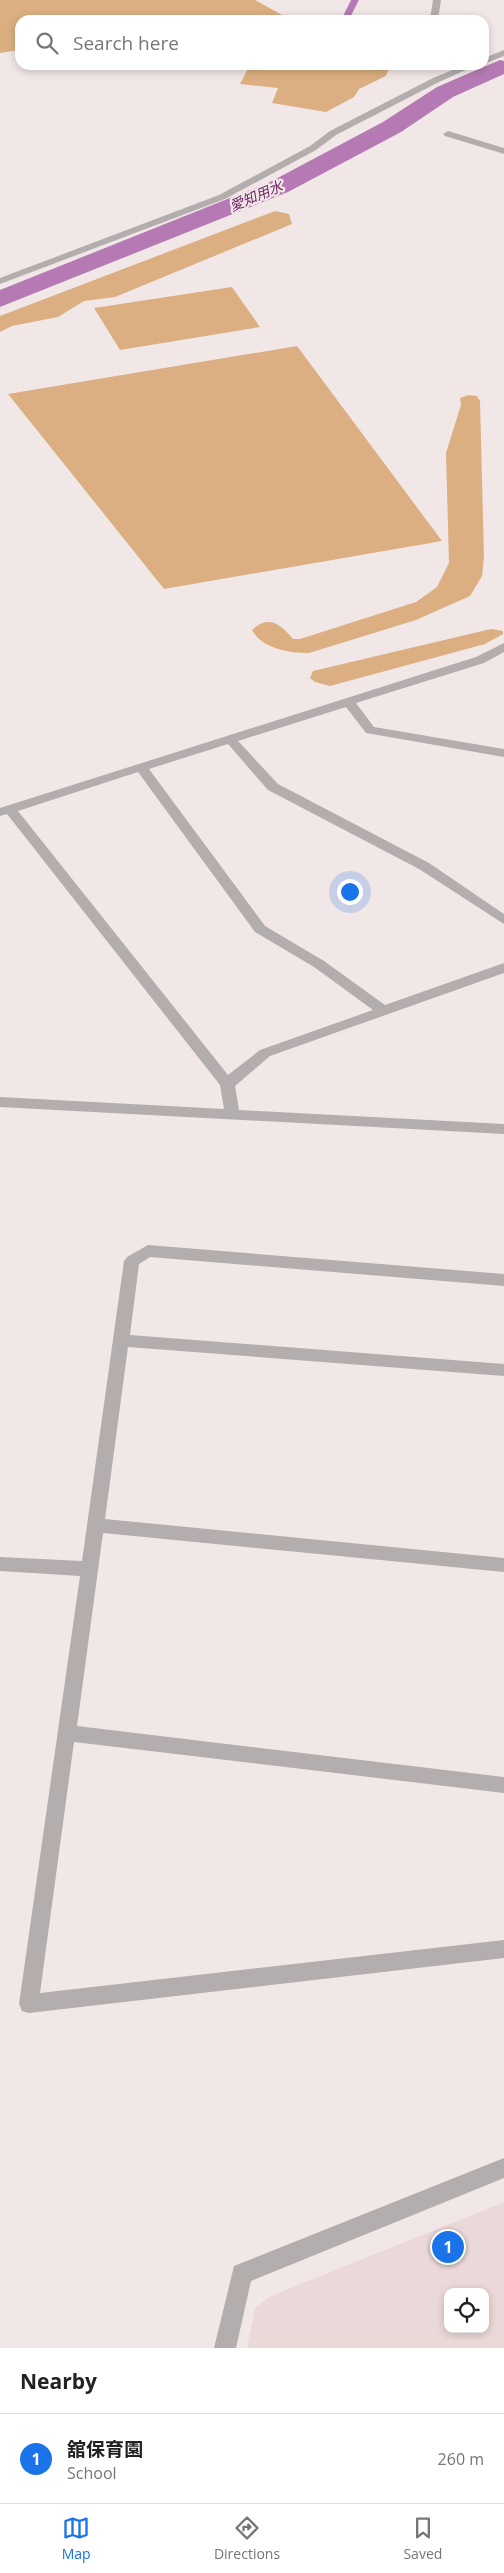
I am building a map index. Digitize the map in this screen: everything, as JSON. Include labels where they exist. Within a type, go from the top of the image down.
[{"type":"street","points":[[435,15],[437,0]]},
{"type":"street","points":[[489,52],[504,53]]},
{"type":"street","points":[[489,59],[504,53]]},
{"type":"street","points":[[0,281],[222,197],[313,148],[342,128],[436,80],[461,70]]},
{"type":"street","points":[[448,134],[504,151]]},
{"type":"street","points":[[232,1114],[226,1084],[5,811],[229,738],[480,660],[504,647]]},
{"type":"street","points":[[348,701],[370,730],[504,753]]},
{"type":"street","points":[[229,738],[274,787],[424,866],[504,920]]},
{"type":"street","points":[[141,767],[260,929],[319,964],[384,1010]]},
{"type":"street","points":[[226,1084],[265,1053],[504,968]]},
{"type":"street","points":[[0,1102],[504,1129]]},
{"type":"street","points":[[504,1280],[148,1251],[132,1261],[29,2004],[418,1957],[504,1949]]},
{"type":"street","points":[[121,1340],[504,1370]]},
{"type":"street","points":[[95,1525],[504,1565]]},
{"type":"street","points":[[0,1564],[89,1569]]},
{"type":"street","points":[[66,1733],[504,1785]]},
{"type":"street","points":[[225,2348],[242,2274],[504,2168]]},
{"type":"shaded area","points":[[0,0],[255,0],[282,15],[15,15],[15,51],[0,53]]},
{"type":"shaded area","points":[[247,70],[388,70],[386,76],[359,89],[354,97],[326,112],[272,103],[278,88],[240,84]]},
{"type":"shaded area","points":[[275,211],[289,214],[292,224],[115,297],[84,301],[58,317],[12,326],[0,332],[0,316]]},
{"type":"shaded area","points":[[232,287],[260,327],[120,350],[94,308]]},
{"type":"shaded area","points":[[297,346],[442,541],[164,589],[8,394]]},
{"type":"shaded area","points":[[468,395],[477,396],[480,401],[484,557],[482,576],[470,596],[416,620],[309,653],[285,651],[262,642],[252,630],[264,623],[274,623],[284,629],[293,639],[300,639],[416,602],[437,587],[449,563],[446,453],[461,405],[460,398]]},
{"type":"shaded area","points":[[491,629],[503,631],[503,634],[485,644],[330,686],[315,682],[310,678],[313,671]]},
{"type":"shaded area","points":[[504,2202],[504,2348],[247,2348],[255,2308],[269,2297]]},
{"type":"waterway","points":[[348,15],[355,0]]},
{"type":"waterway","name":"愛知用水","points":[[0,299],[279,187],[392,127],[445,92],[500,67]]},
{"type":"place","name":"舘保育園","points":[[448,2247]]}]
